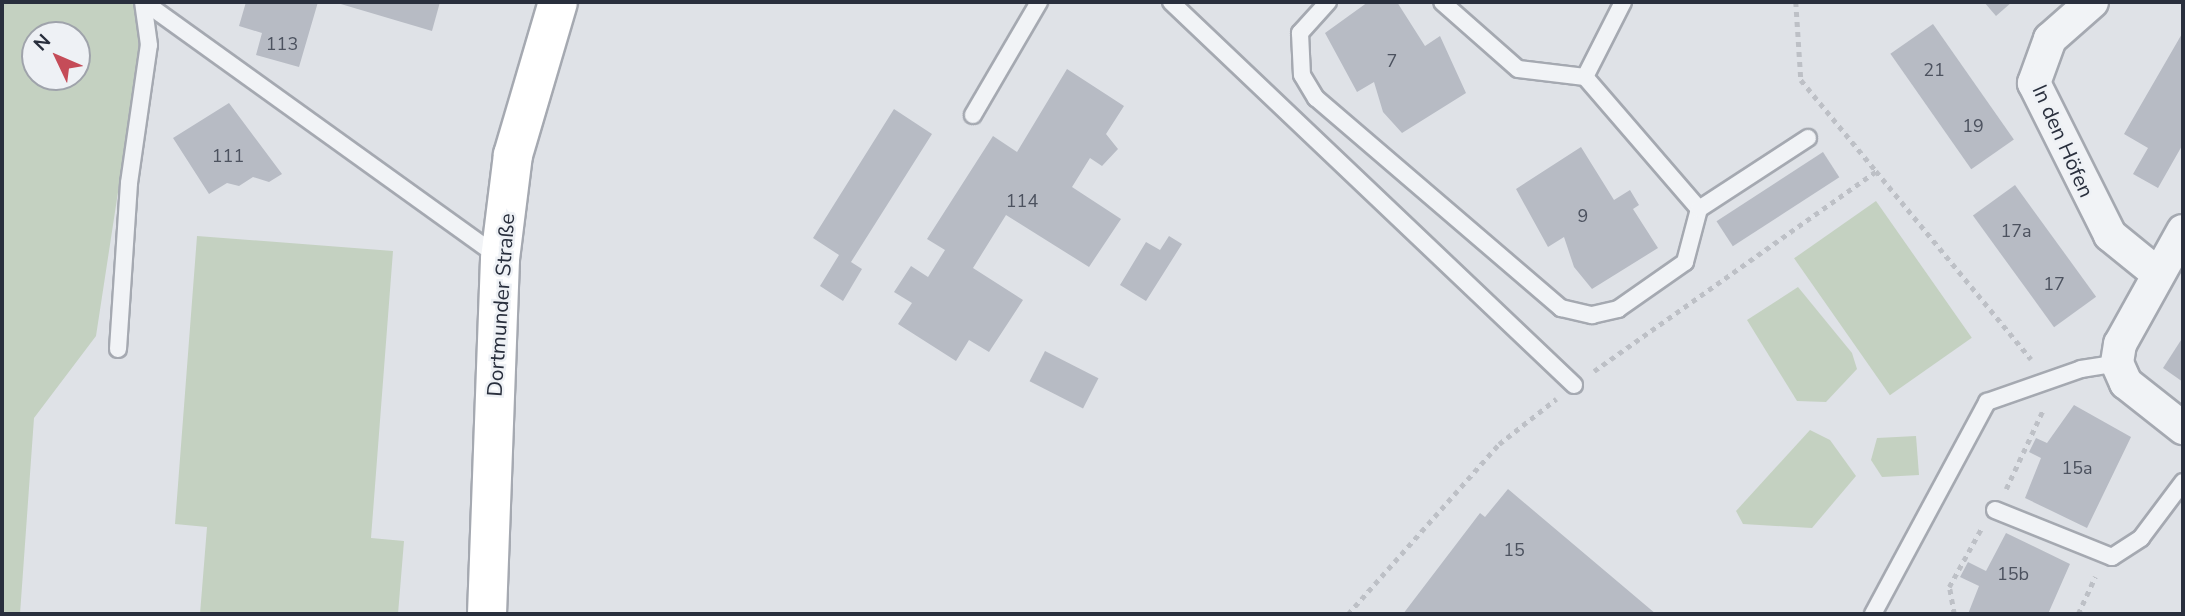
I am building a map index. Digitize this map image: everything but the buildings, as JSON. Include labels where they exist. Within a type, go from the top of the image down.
[{"type":"main road","name":"Dortmunder Straße","points":[[487,614],[500,259],[513,155],[558,2]]},
{"type":"street","name":"In den Höfen","points":[[2092,2],[2050,39],[2034,83],[2105,226],[2158,274]]},
{"type":"street","points":[[2183,231],[2120,344],[2117,363],[2126,383],[2183,428]]},
{"type":"lane","points":[[144,2],[500,259]]},
{"type":"lane","points":[[118,349],[129,183],[149,45],[144,2]]},
{"type":"lane","points":[[973,115],[1039,2]]},
{"type":"lane","points":[[1171,2],[1574,384]]},
{"type":"lane","points":[[1328,2],[1300,33],[1302,75],[1316,98],[1561,308],[1592,315],[1618,309],[1685,262],[1698,231],[1699,209],[1585,77],[1518,69],[1442,2]]},
{"type":"lane","points":[[1585,77],[1623,2]]},
{"type":"lane","points":[[1699,209],[1808,138]]},
{"type":"lane","points":[[1873,614],[1987,402],[2046,381],[2117,363]]},
{"type":"lane","points":[[1995,510],[2112,557],[2141,538],[2183,482]]},
{"type":"path","points":[[1796,2],[1801,80],[2046,381]]},
{"type":"path","points":[[1348,614],[1499,444],[1574,384],[1876,171]]},
{"type":"path","points":[[2078,614],[2106,554]]},
{"type":"green space","points":[[2,2],[140,2],[143,29],[96,336],[34,418],[20,614],[2,614]]},
{"type":"green space","points":[[1876,201],[1972,338],[1890,395],[1794,258]]},
{"type":"green space","points":[[197,236],[393,251],[371,538],[404,541],[398,614],[200,614],[207,527],[175,524]]},
{"type":"green space","points":[[1798,287],[1852,353],[1857,369],[1826,402],[1797,401],[1747,320]]},
{"type":"green space","points":[[1810,430],[1830,440],[1856,476],[1812,528],[1743,524],[1736,511]]},
{"type":"green space","points":[[1916,436],[1919,475],[1882,477],[1871,460],[1877,438]]}]
